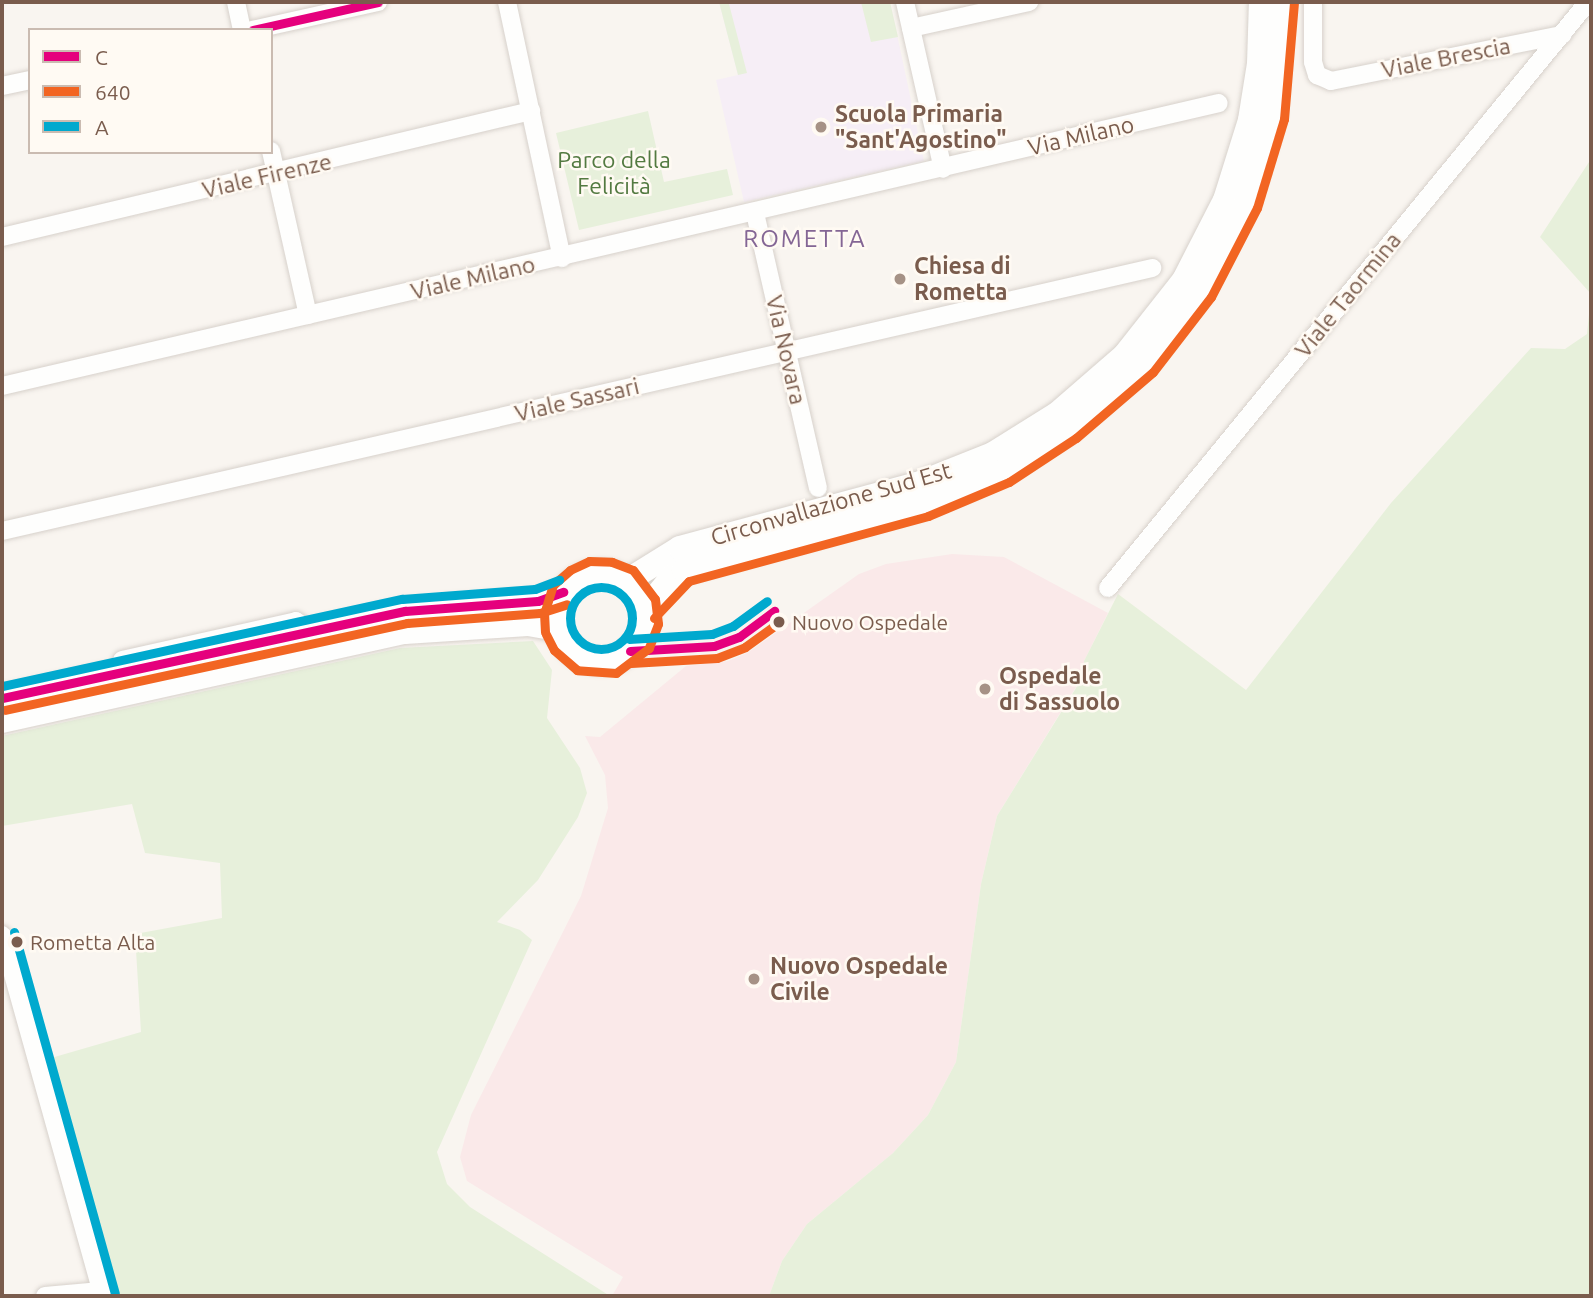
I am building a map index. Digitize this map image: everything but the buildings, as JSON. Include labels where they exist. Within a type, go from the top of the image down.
[{"type":"main road","name":"Circonvallazione Sud Est","points":[[627,581],[680,548],[918,484],[993,454],[1057,414],[1125,355],[1184,280],[1225,200],[1250,120],[1259,64],[1261,2]]},
{"type":"main road","name":"Circonvallazione Sud Est","points":[[557,629],[575,654],[593,662],[612,661],[638,643],[645,610],[672,577],[684,569],[925,504],[1003,471],[1068,429],[1144,364],[1201,290],[1246,202],[1272,117],[1282,2]]},
{"type":"main road","points":[[2,698],[405,611],[538,601],[563,592],[593,573],[627,581],[645,610]]},
{"type":"main road","points":[[2,721],[405,632],[528,624],[557,629],[558,604],[563,592]]},
{"type":"street","points":[[236,2],[242,28]]},
{"type":"street","points":[[261,28],[378,2]]},
{"type":"street","points":[[507,2],[562,258]]},
{"type":"street","points":[[905,2],[943,169]]},
{"type":"street","points":[[911,28],[1029,2]]},
{"type":"street","name":"Viale Brescia","points":[[1313,2],[1313,62],[1317,75],[1331,81],[1562,35]]},
{"type":"street","name":"Viale Taormina","points":[[1108,588],[1588,2]]},
{"type":"street","points":[[2,86],[28,80]]},
{"type":"street","name":"Via Milano","points":[[943,169],[1219,103]]},
{"type":"street","name":"Viale Firenze","points":[[2,237],[277,175],[531,111]]},
{"type":"street","points":[[272,154],[307,314]]},
{"type":"street","name":"Viale Milano","points":[[2,386],[943,169]]},
{"type":"street","name":"Via Novara","points":[[755,213],[818,488]]},
{"type":"street","name":"Viale Sassari","points":[[2,531],[1152,268]]},
{"type":"street","points":[[2,686],[296,621],[310,632]]},
{"type":"street","points":[[2,935],[102,1294],[45,1296]]},
{"type":"shaded area","name":"Scuola Primaria \"Sant'Agostino\"","points":[[719,2],[890,2],[924,161],[744,202],[716,80],[738,75]]},
{"type":"shaded area","name":"Nuovo Ospedale Civile","points":[[952,554],[1004,557],[1108,613],[1084,661],[1084,674],[997,816],[981,884],[956,1062],[928,1115],[893,1153],[807,1224],[782,1261],[769,1296],[612,1296],[623,1277],[467,1181],[460,1157],[471,1115],[581,896],[608,808],[605,775],[585,736],[600,737],[686,666],[728,661],[747,653],[859,574],[886,564]]},
{"type":"green space","points":[[719,2],[735,2],[729,4],[747,73],[738,75]]},
{"type":"green space","points":[[861,2],[890,2],[898,37],[871,42]]},
{"type":"green space","name":"Parco della Felicità","points":[[648,111],[664,182],[727,169],[733,195],[579,230],[556,133]]},
{"type":"green space","points":[[1591,159],[1591,294],[1540,237]]},
{"type":"green space","points":[[1591,294],[1591,1296],[769,1296],[782,1261],[807,1224],[893,1153],[928,1115],[956,1062],[981,884],[997,816],[1084,675],[1084,661],[1118,594],[1246,690],[1391,503],[1531,348],[1565,349],[1587,334]]},
{"type":"green space","points":[[533,641],[552,670],[547,718],[580,768],[587,793],[578,817],[538,880],[497,922],[520,930],[532,940],[437,1152],[447,1184],[470,1207],[610,1296],[117,1296],[51,1058],[141,1032],[135,934],[222,918],[220,863],[145,853],[132,804],[2,826],[2,736],[400,648]]},
{"type":"transit line","name":"C","points":[[262,28],[378,2]]},
{"type":"transit line","name":"640","points":[[654,618],[689,581],[928,516],[1009,482],[1076,438],[1153,372],[1211,297],[1257,208],[1284,119],[1294,3]]},
{"type":"transit line","name":"640","points":[[545,632],[544,614],[553,585],[570,570],[589,561],[612,562],[633,570],[655,599],[658,624],[649,648],[616,673],[577,670],[554,650],[546,634]]},
{"type":"transit line","name":"A","points":[[2,686],[402,599],[535,589],[559,580]]},
{"type":"transit line","name":"A","points":[[595,587],[607,587],[623,596],[630,606],[632,618],[630,630],[623,640],[607,649],[595,649],[584,644],[575,635],[570,624],[570,612],[575,601],[584,592],[595,587]]},
{"type":"transit line","name":"C","points":[[2,698],[405,611],[538,601],[563,592]]},
{"type":"transit line","name":"A","points":[[629,639],[712,634],[733,626],[767,601]]},
{"type":"transit line","name":"640","points":[[5,710],[407,623],[540,613],[567,604]]},
{"type":"transit line","name":"C","points":[[630,651],[714,646],[739,637],[774,611]]},
{"type":"transit line","name":"640","points":[[631,663],[717,658],[745,647],[781,621]]},
{"type":"transit line","name":"A","points":[[14,932],[115,1293]]},
{"type":"place","name":"Scuola Primaria \"Sant'Agostino\"","points":[[821,127]]},
{"type":"place","name":"Chiesa di Rometta","points":[[900,279]]},
{"type":"place","name":"Nuovo Ospedale","points":[[779,622]]},
{"type":"place","name":"Ospedale di Sassuolo","points":[[985,689]]},
{"type":"place","name":"Rometta Alta","points":[[17,942]]},
{"type":"place","name":"Nuovo Ospedale Civile","points":[[754,979]]},
{"type":"district","name":"ROMETTA","points":[[805,239]]}]
